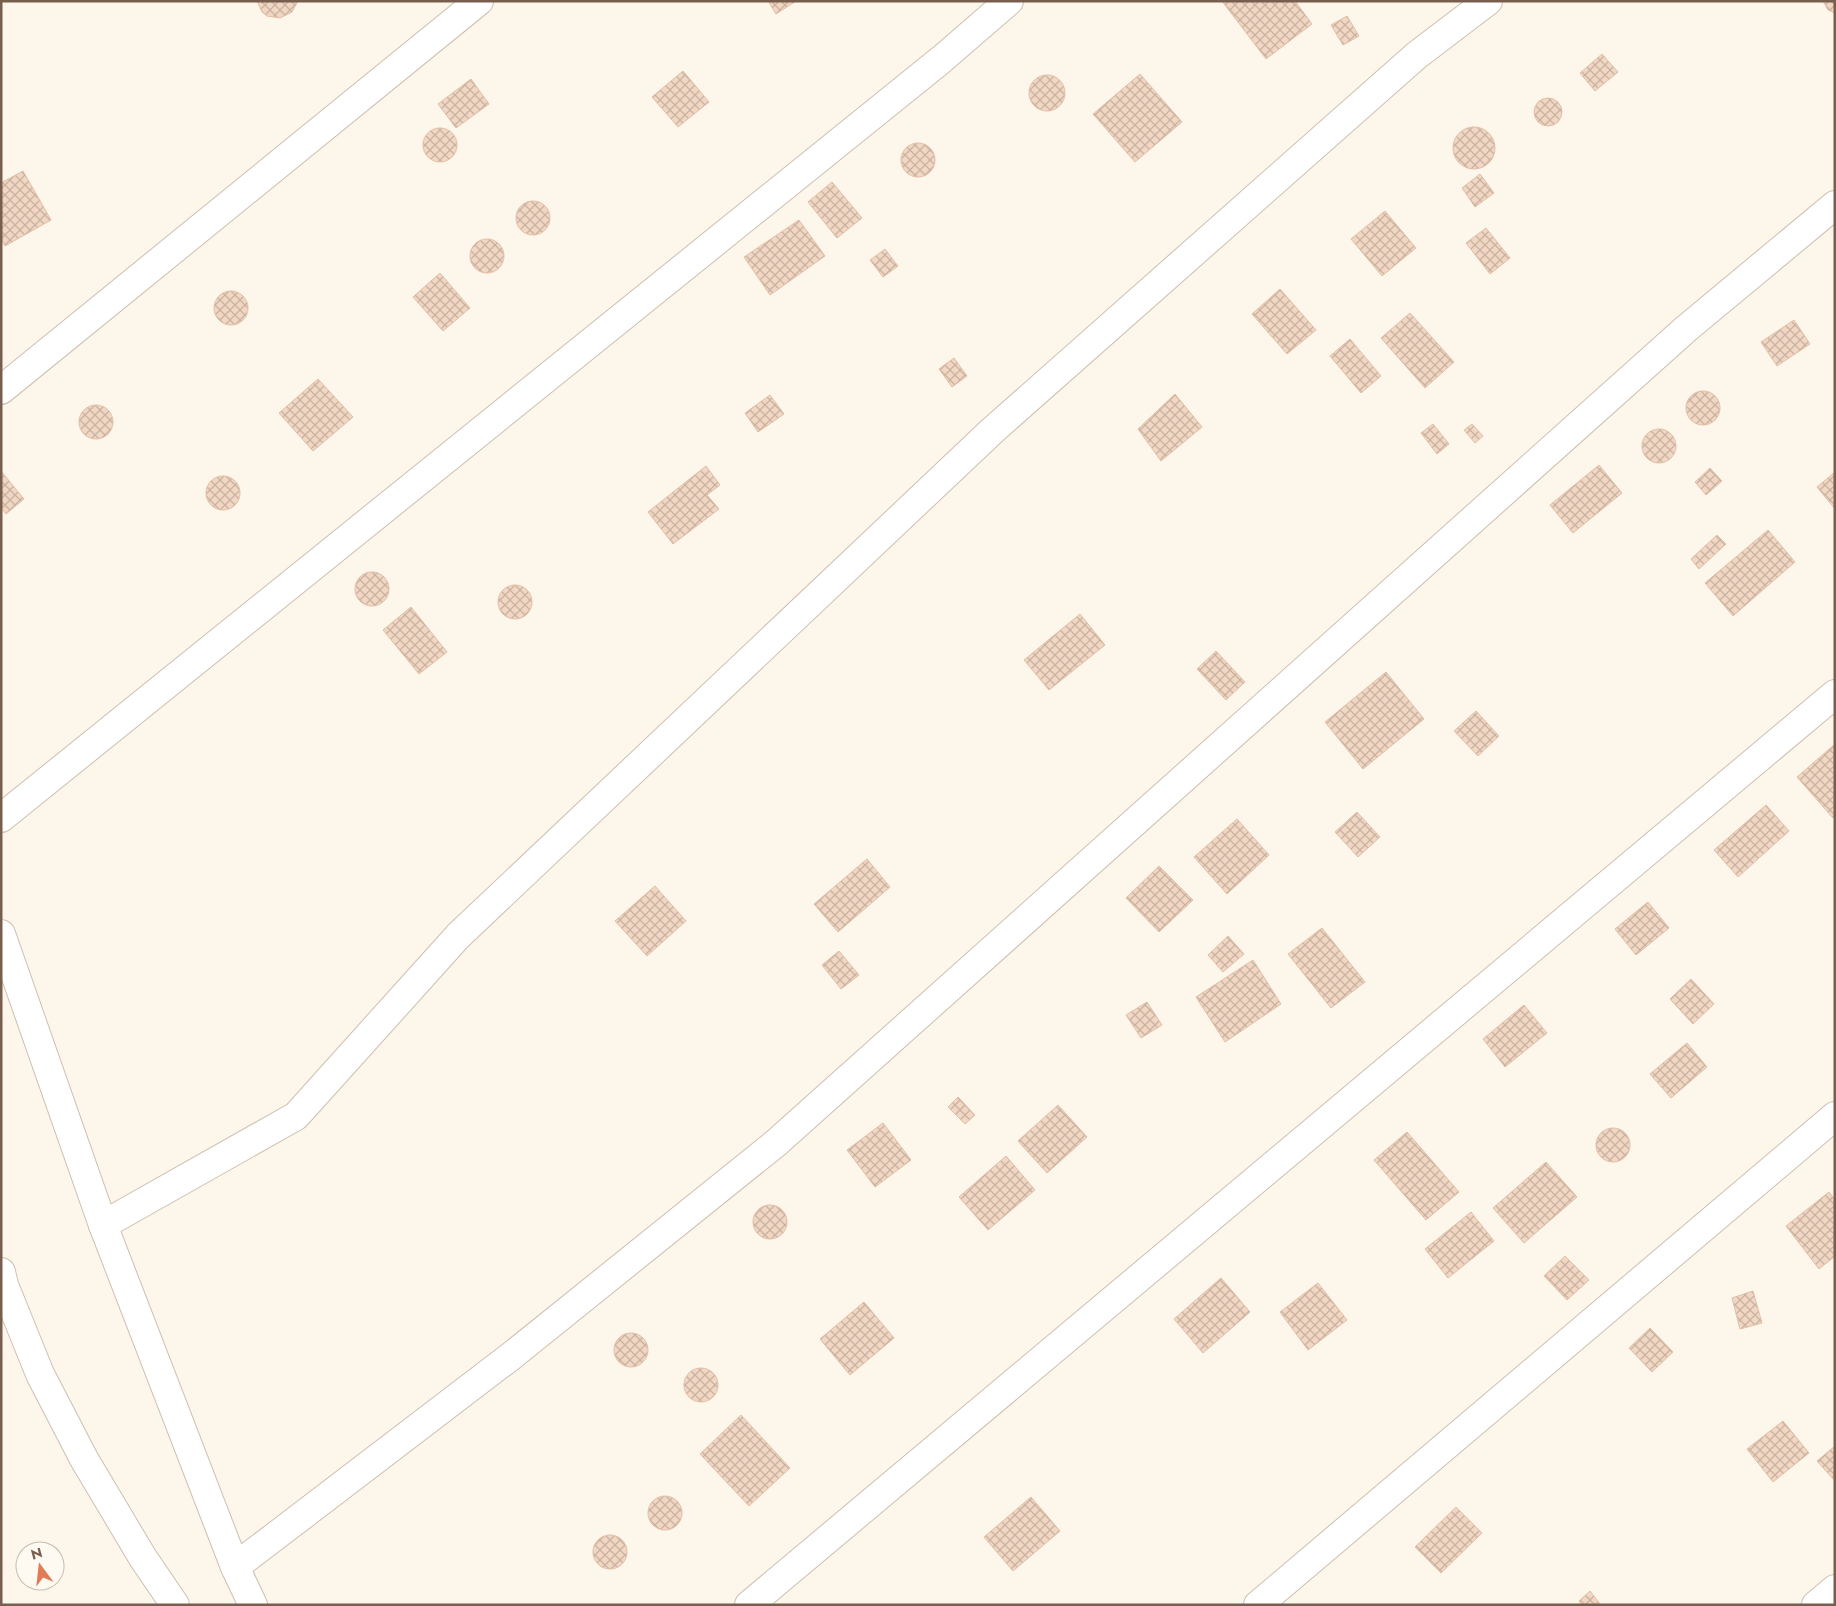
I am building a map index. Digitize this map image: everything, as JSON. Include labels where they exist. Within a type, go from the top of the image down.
[{"type":"street","points":[[1,390],[479,1]]},
{"type":"street","points":[[1,818],[926,72],[1009,1]]},
{"type":"street","points":[[103,1225],[296,1116],[458,936],[993,430],[1416,55],[1488,1]]},
{"type":"street","points":[[235,1567],[510,1357],[776,1143],[1686,328],[1835,205]]},
{"type":"street","points":[[749,1605],[1835,694]]},
{"type":"street","points":[[1,934],[103,1225],[235,1567],[253,1605]]},
{"type":"street","points":[[1258,1605],[1835,1116]]},
{"type":"street","points":[[1,1272],[4,1285],[40,1374],[84,1459],[143,1558],[175,1605]]},
{"type":"street","points":[[1816,1605],[1835,1589]]},
{"type":"building","points":[[257,1],[298,1],[292,12],[280,18],[267,16],[262,12]]},
{"type":"building","points":[[768,1],[796,1],[776,14]]},
{"type":"building","points":[[1222,1],[1295,1],[1312,24],[1266,59]]},
{"type":"building","points":[[1823,1],[1835,1],[1835,13],[1828,10]]},
{"type":"building","points":[[1347,16],[1359,36],[1343,45],[1331,25]]},
{"type":"building","points":[[1602,54],[1618,72],[1595,91],[1580,73]]},
{"type":"building","points":[[683,71],[709,102],[678,127],[652,97]]},
{"type":"building","points":[[1140,74],[1182,122],[1135,162],[1093,114]]},
{"type":"building","points":[[1047,75],[1054,76],[1060,80],[1064,86],[1064,100],[1060,106],[1054,110],[1047,111],[1040,110],[1034,106],[1030,100],[1029,93],[1030,86],[1034,80],[1040,76]]},
{"type":"building","points":[[471,79],[489,104],[456,128],[438,104]]},
{"type":"building","points":[[1548,98],[1558,102],[1562,112],[1558,122],[1548,126],[1538,122],[1534,112],[1538,102]]},
{"type":"building","points":[[1478,127],[1486,130],[1492,136],[1495,148],[1492,160],[1486,166],[1470,169],[1462,166],[1456,160],[1453,144],[1456,136],[1462,130]]},
{"type":"building","points":[[440,128],[452,133],[457,145],[452,157],[440,162],[428,157],[423,145],[428,133]]},
{"type":"building","points":[[918,143],[930,148],[935,160],[930,172],[918,177],[906,172],[901,160],[906,148]]},
{"type":"building","points":[[23,171],[51,220],[5,246],[1,238],[1,183]]},
{"type":"building","points":[[1480,174],[1494,193],[1475,207],[1462,188]]},
{"type":"building","points":[[832,182],[862,218],[837,238],[808,202]]},
{"type":"building","points":[[533,201],[545,206],[550,218],[545,230],[533,235],[521,230],[516,218],[521,206]]},
{"type":"building","points":[[1385,211],[1416,248],[1382,276],[1351,239]]},
{"type":"building","points":[[799,220],[825,256],[770,295],[744,257]]},
{"type":"building","points":[[1486,228],[1510,258],[1490,274],[1466,243]]},
{"type":"building","points":[[487,239],[499,244],[504,256],[499,268],[487,273],[475,268],[470,256],[475,244]]},
{"type":"building","points":[[885,249],[898,266],[883,277],[870,260]]},
{"type":"building","points":[[440,273],[470,308],[443,331],[413,297]]},
{"type":"building","points":[[1280,289],[1316,330],[1287,354],[1252,314]]},
{"type":"building","points":[[231,291],[243,296],[248,308],[243,320],[231,325],[219,320],[214,308],[219,296]]},
{"type":"building","points":[[1410,313],[1454,362],[1425,388],[1381,338]]},
{"type":"building","points":[[1794,320],[1810,344],[1777,366],[1761,342]]},
{"type":"building","points":[[1350,339],[1381,376],[1361,393],[1330,356]]},
{"type":"building","points":[[954,358],[967,376],[952,387],[939,369]]},
{"type":"building","points":[[318,379],[353,417],[313,451],[279,413]]},
{"type":"building","points":[[1703,391],[1715,396],[1720,408],[1715,420],[1703,425],[1691,420],[1686,408],[1691,396]]},
{"type":"building","points":[[1175,394],[1202,427],[1161,461],[1138,429]]},
{"type":"building","points":[[770,395],[784,414],[758,432],[745,413]]},
{"type":"building","points":[[96,405],[108,410],[113,422],[108,434],[96,439],[84,434],[79,422],[84,410]]},
{"type":"building","points":[[1433,424],[1449,444],[1437,454],[1421,433]]},
{"type":"building","points":[[1472,424],[1483,436],[1475,443],[1464,430]]},
{"type":"building","points":[[1659,429],[1671,434],[1676,446],[1671,458],[1659,463],[1647,458],[1642,446],[1647,434]]},
{"type":"building","points":[[1599,465],[1622,493],[1573,533],[1550,505]]},
{"type":"building","points":[[706,466],[720,485],[707,495],[719,509],[673,544],[648,512]]},
{"type":"building","points":[[1710,468],[1722,481],[1706,495],[1695,482]]},
{"type":"building","points":[[1,471],[24,499],[6,514],[1,508]]},
{"type":"building","points":[[1835,472],[1835,509],[1817,487]]},
{"type":"building","points":[[223,476],[235,481],[240,493],[235,505],[223,510],[211,505],[206,493],[211,481]]},
{"type":"building","points":[[1768,530],[1795,562],[1733,616],[1705,583]]},
{"type":"building","points":[[1717,535],[1726,544],[1699,569],[1691,559]]},
{"type":"building","points":[[372,572],[384,577],[389,589],[384,601],[372,606],[360,601],[355,589],[360,577]]},
{"type":"building","points":[[515,585],[527,590],[532,602],[527,614],[515,619],[503,614],[498,602],[503,590]]},
{"type":"building","points":[[411,607],[447,652],[419,674],[383,630]]},
{"type":"building","points":[[1080,614],[1105,645],[1049,690],[1024,660]]},
{"type":"building","points":[[1216,651],[1245,682],[1226,700],[1197,669]]},
{"type":"building","points":[[1386,672],[1424,719],[1363,769],[1325,722]]},
{"type":"building","points":[[1476,711],[1499,736],[1478,756],[1454,731]]},
{"type":"building","points":[[1835,744],[1835,816],[1833,818],[1797,777]]},
{"type":"building","points":[[1766,805],[1789,831],[1738,877],[1714,850]]},
{"type":"building","points":[[1357,812],[1380,837],[1358,857],[1335,832]]},
{"type":"building","points":[[1237,819],[1269,855],[1227,894],[1194,857]]},
{"type":"building","points":[[867,859],[890,887],[838,932],[814,904]]},
{"type":"building","points":[[1159,866],[1193,900],[1159,932],[1126,898]]},
{"type":"building","points":[[655,886],[686,921],[647,956],[615,921]]},
{"type":"building","points":[[1648,902],[1669,928],[1636,955],[1615,929]]},
{"type":"building","points":[[1322,928],[1365,982],[1331,1008],[1288,954]]},
{"type":"building","points":[[1228,936],[1244,954],[1223,972],[1208,955]]},
{"type":"building","points":[[839,951],[859,975],[841,989],[822,965]]},
{"type":"building","points":[[1253,960],[1281,1004],[1225,1042],[1196,997]]},
{"type":"building","points":[[1691,979],[1714,1004],[1693,1024],[1670,999]]},
{"type":"building","points":[[1147,1002],[1162,1025],[1141,1038],[1126,1015]]},
{"type":"building","points":[[1524,1005],[1547,1033],[1505,1067],[1483,1039]]},
{"type":"building","points":[[1687,1043],[1707,1067],[1671,1098],[1650,1074]]},
{"type":"building","points":[[958,1097],[975,1115],[965,1124],[948,1107]]},
{"type":"building","points":[[1058,1105],[1087,1137],[1047,1173],[1018,1141]]},
{"type":"building","points":[[883,1123],[911,1160],[875,1187],[847,1150]]},
{"type":"building","points":[[1613,1128],[1625,1133],[1630,1145],[1625,1157],[1613,1162],[1601,1157],[1596,1145],[1601,1133]]},
{"type":"building","points":[[1407,1132],[1459,1192],[1426,1220],[1374,1160]]},
{"type":"building","points":[[1006,1156],[1035,1190],[988,1230],[959,1197]]},
{"type":"building","points":[[1546,1162],[1577,1197],[1524,1243],[1493,1208]]},
{"type":"building","points":[[1829,1192],[1835,1200],[1835,1256],[1819,1269],[1786,1226]]},
{"type":"building","points":[[770,1205],[782,1210],[787,1222],[782,1234],[770,1239],[758,1234],[753,1222],[758,1210]]},
{"type":"building","points":[[1471,1212],[1494,1241],[1448,1278],[1425,1249]]},
{"type":"building","points":[[1565,1256],[1589,1280],[1567,1300],[1544,1276]]},
{"type":"building","points":[[1221,1278],[1250,1312],[1203,1353],[1174,1319]]},
{"type":"building","points":[[1318,1283],[1347,1320],[1308,1350],[1280,1312]]},
{"type":"building","points":[[1753,1291],[1762,1323],[1740,1329],[1732,1298]]},
{"type":"building","points":[[864,1302],[894,1338],[850,1375],[820,1339]]},
{"type":"building","points":[[1650,1328],[1673,1352],[1652,1372],[1629,1348]]},
{"type":"building","points":[[631,1333],[643,1338],[648,1350],[643,1362],[631,1367],[619,1362],[614,1350],[619,1338]]},
{"type":"building","points":[[701,1368],[713,1373],[718,1385],[713,1397],[701,1402],[689,1397],[684,1385],[689,1373]]},
{"type":"building","points":[[741,1415],[790,1468],[749,1506],[700,1454]]},
{"type":"building","points":[[1783,1421],[1809,1453],[1773,1482],[1747,1449]]},
{"type":"building","points":[[1835,1446],[1835,1481],[1817,1461]]},
{"type":"building","points":[[665,1496],[677,1501],[682,1513],[677,1525],[665,1530],[653,1525],[648,1513],[653,1501]]},
{"type":"building","points":[[1031,1497],[1060,1531],[1013,1571],[984,1537]]},
{"type":"building","points":[[1456,1507],[1482,1533],[1441,1573],[1415,1547]]},
{"type":"building","points":[[610,1535],[622,1540],[627,1552],[622,1564],[610,1569],[598,1564],[593,1552],[598,1540]]},
{"type":"building","points":[[1590,1591],[1601,1605],[1582,1605],[1579,1601]]}]
